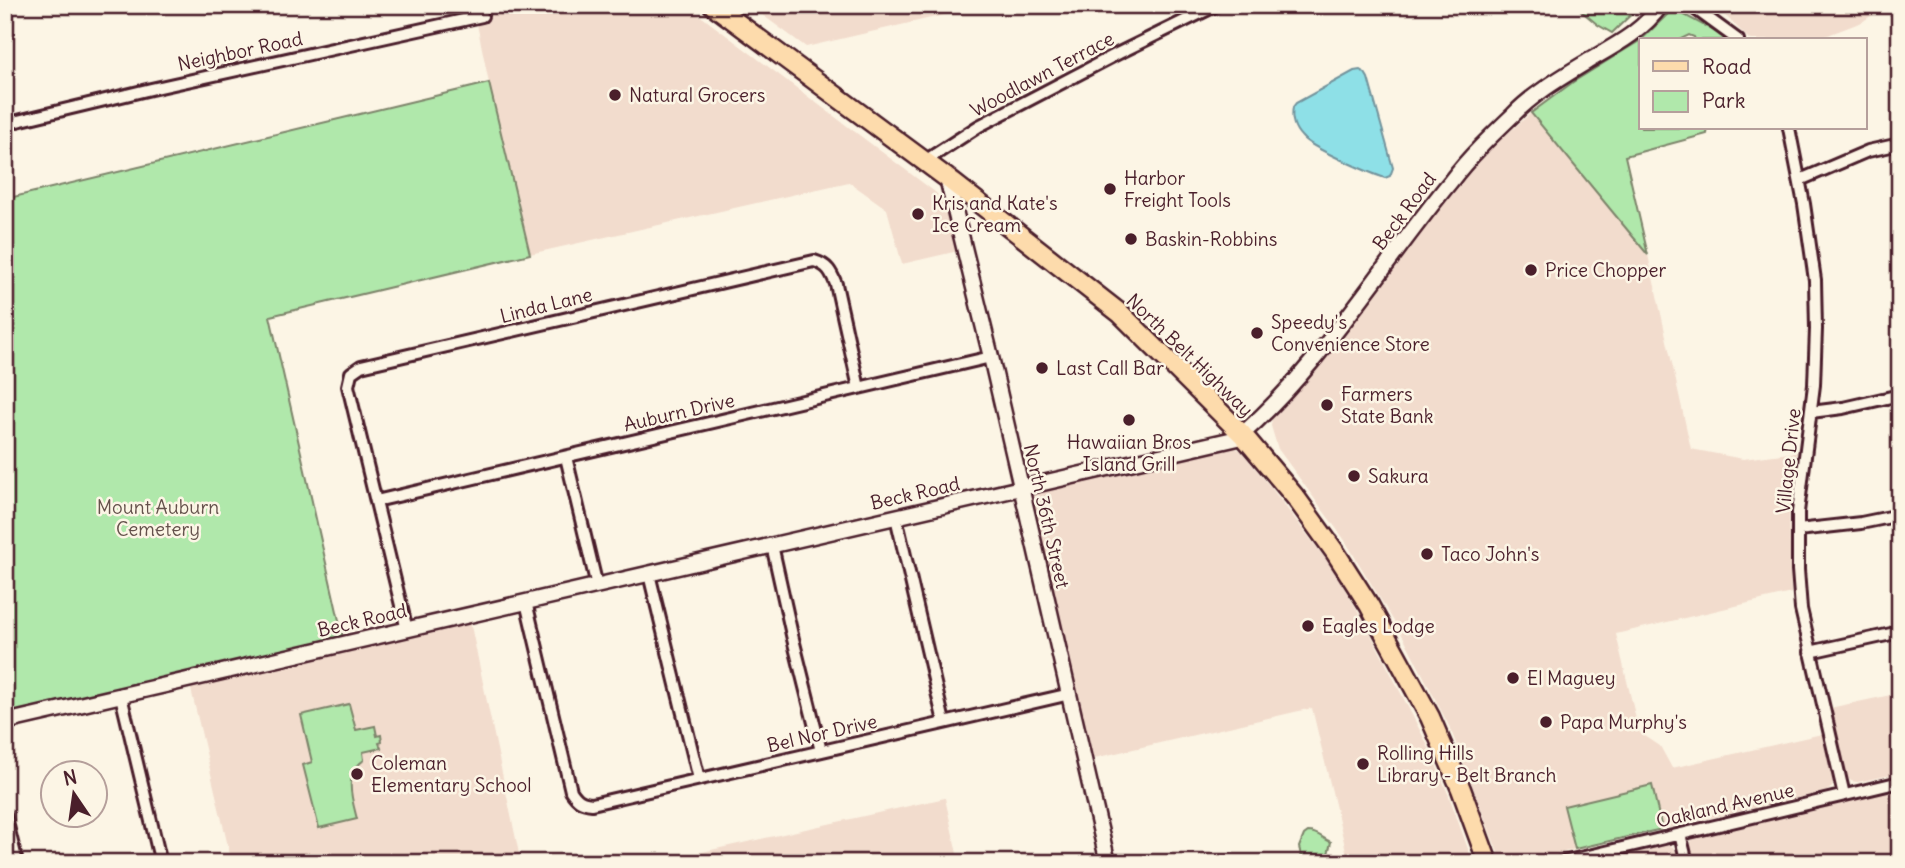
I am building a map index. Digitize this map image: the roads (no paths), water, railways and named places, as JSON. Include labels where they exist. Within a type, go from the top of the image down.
[{"type":"main road","name":"North Belt Highway","points":[[713,5],[925,161],[1121,314],[1242,434],[1296,498],[1335,552],[1398,655],[1430,717],[1461,789],[1488,863]]},
{"type":"street","name":"Woodlawn Terrace","points":[[925,161],[978,126],[1217,5]]},
{"type":"street","name":"Beck Road","points":[[5,722],[1238,438],[1279,400],[1311,363],[1452,179],[1493,135],[1536,96],[1632,35],[1661,5]]},
{"type":"street","points":[[1689,5],[1735,38]]},
{"type":"street","name":"Neighbor Road","points":[[5,124],[481,10]]},
{"type":"street","name":"Village Drive","points":[[1789,130],[1815,280],[1816,329],[1811,412],[1798,512],[1801,609],[1844,795]]},
{"type":"street","points":[[1800,180],[1868,151],[1900,144]]},
{"type":"street","name":"North 36th Street","points":[[947,178],[1108,863]]},
{"type":"street","name":"Linda Lane","points":[[376,501],[348,386],[351,373],[360,366],[814,261],[830,268],[836,284],[859,388]]},
{"type":"street","name":"Auburn Drive","points":[[376,501],[991,357]]},
{"type":"street","points":[[1811,412],[1900,395]]},
{"type":"street","points":[[566,457],[597,586]]},
{"type":"street","points":[[376,501],[407,629]]},
{"type":"street","points":[[1798,530],[1861,523],[1900,514]]},
{"type":"street","points":[[895,517],[944,722]]},
{"type":"street","points":[[772,545],[821,751]]},
{"type":"street","points":[[649,574],[699,779]]},
{"type":"street","name":"Bel Nor Drive","points":[[526,602],[571,791],[576,800],[582,803],[592,804],[1070,694]]},
{"type":"street","points":[[1810,652],[1900,632]]},
{"type":"street","points":[[121,696],[161,863]]},
{"type":"street","name":"Oakland Avenue","points":[[1559,863],[1900,782]]},
{"type":"street","points":[[5,814],[17,863]]},
{"type":"street","points":[[1680,834],[1687,863]]},
{"type":"water","points":[[1360,70],[1368,78],[1393,168],[1390,176],[1385,178],[1308,142],[1294,123],[1292,111],[1296,103]]},
{"type":"place","name":"Natural Grocers","points":[[615,95]]},
{"type":"place","name":"Harbor Freight Tools","points":[[1110,189]]},
{"type":"place","name":"Kris and Kate's Ice Cream","points":[[918,214]]},
{"type":"place","name":"Baskin-Robbins","points":[[1131,239]]},
{"type":"place","name":"Price Chopper","points":[[1531,270]]},
{"type":"place","name":"Speedy's Convenience Store","points":[[1257,333]]},
{"type":"place","name":"Last Call Bar","points":[[1042,368]]},
{"type":"place","name":"Farmers State Bank","points":[[1327,405]]},
{"type":"place","name":"Hawaiian Bros Island Grill","points":[[1129,420]]},
{"type":"place","name":"Sakura","points":[[1354,476]]},
{"type":"place","name":"Taco John's","points":[[1427,554]]},
{"type":"place","name":"Eagles Lodge","points":[[1308,626]]},
{"type":"place","name":"El Maguey","points":[[1513,678]]},
{"type":"place","name":"Papa Murphy's","points":[[1546,722]]},
{"type":"place","name":"Rolling Hills Library - Belt Branch","points":[[1363,764]]},
{"type":"place","name":"Coleman Elementary School","points":[[357,774]]},
{"type":"park label","name":"Mount Auburn Cemetery","points":[[158,518]]}]
